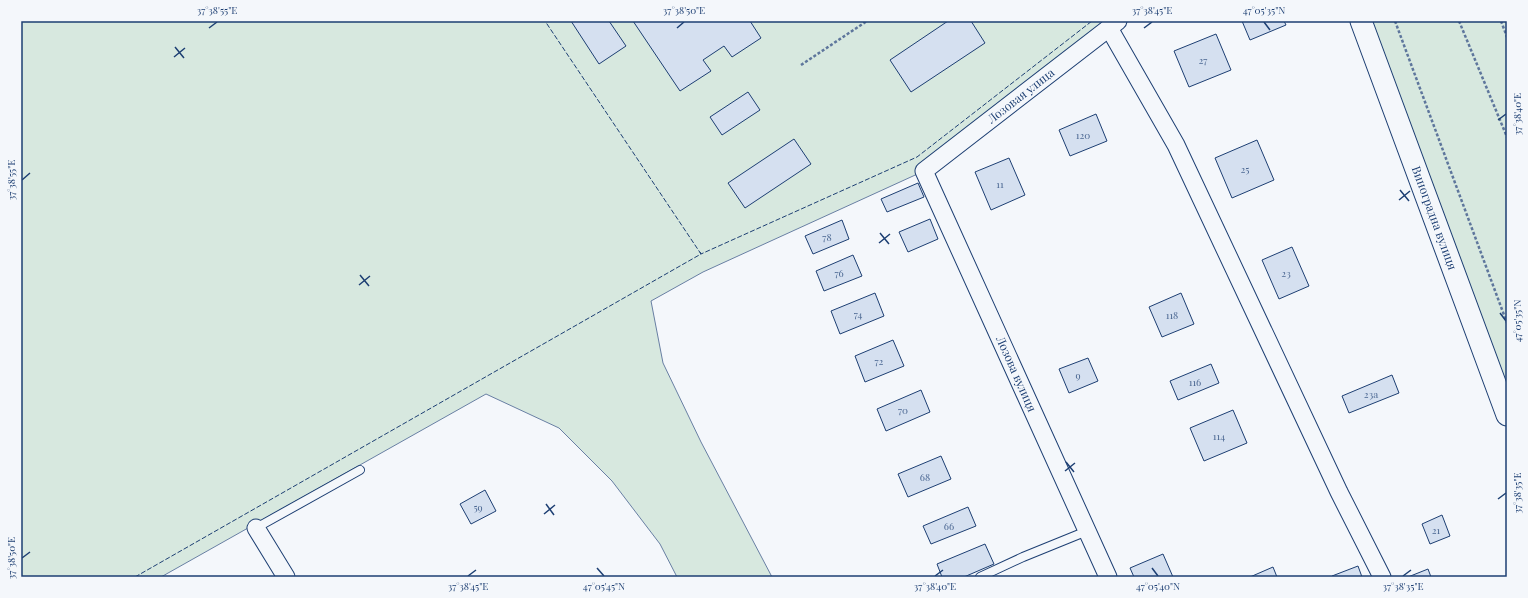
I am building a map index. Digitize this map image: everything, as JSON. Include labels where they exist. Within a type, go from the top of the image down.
[{"type":"street","name":"Виноградна вулиця","points":[[1361,21],[1507,415]]},
{"type":"street","name":"Лозовая улица","points":[[924,171],[1113,25]]},
{"type":"street","points":[[1113,25],[1176,145],[1339,492],[1382,577]]},
{"type":"street","name":"Лозова вулиця","points":[[924,171],[1108,577]]},
{"type":"street","points":[[256,528],[286,577]]},
{"type":"lane","points":[[256,528],[360,470]]},
{"type":"lane","points":[[980,577],[1023,557],[1087,532]]},
{"type":"path","points":[[801,65],[867,21]]},
{"type":"path","points":[[1395,21],[1507,323]]},
{"type":"path","points":[[1459,21],[1507,137]]},
{"type":"path","points":[[1501,21],[1507,37]]},
{"type":"shaded area","points":[[21,21],[1118,21],[924,171],[703,272],[651,301],[663,363],[701,442],[772,577],[677,577],[660,544],[612,481],[559,428],[486,394],[161,577],[21,577]]},
{"type":"shaded area","points":[[1361,21],[1507,21],[1507,415]]},
{"type":"building","points":[[571,21],[609,21],[626,46],[599,64]]},
{"type":"building","points":[[633,21],[750,21],[761,38],[732,57],[724,46],[703,60],[711,71],[680,91]]},
{"type":"building","points":[[948,21],[971,21],[985,43],[911,92],[890,60]]},
{"type":"building","points":[[1242,21],[1284,21],[1286,25],[1250,40]]},
{"type":"building","points":[[1216,34],[1231,70],[1189,87],[1174,51]]},
{"type":"building","points":[[748,92],[760,110],[722,135],[710,117]]},
{"type":"building","points":[[1096,114],[1107,141],[1070,156],[1059,130]]},
{"type":"building","points":[[794,139],[811,164],[745,208],[728,183]]},
{"type":"building","points":[[1257,140],[1274,180],[1232,198],[1215,158]]},
{"type":"building","points":[[1009,158],[1025,195],[991,210],[975,172]]},
{"type":"building","points":[[918,183],[924,197],[887,212],[881,199]]},
{"type":"building","points":[[930,219],[938,239],[908,252],[899,232]]},
{"type":"building","points":[[842,220],[849,239],[813,254],[805,236]]},
{"type":"building","points":[[1292,247],[1309,286],[1279,299],[1262,260]]},
{"type":"building","points":[[853,255],[862,276],[824,291],[816,271]]},
{"type":"building","points":[[875,293],[884,316],[840,334],[831,311]]},
{"type":"building","points":[[1181,293],[1194,324],[1162,337],[1149,307]]},
{"type":"building","points":[[893,340],[904,366],[865,382],[855,356]]},
{"type":"building","points":[[1088,358],[1098,381],[1069,393],[1059,369]]},
{"type":"building","points":[[1211,364],[1219,383],[1178,400],[1170,381]]},
{"type":"building","points":[[1392,375],[1399,393],[1349,413],[1342,396]]},
{"type":"building","points":[[921,390],[930,412],[886,431],[877,409]]},
{"type":"building","points":[[1233,410],[1247,443],[1204,461],[1190,428]]},
{"type":"building","points":[[941,456],[951,479],[908,497],[898,474]]},
{"type":"building","points":[[485,490],[496,511],[471,524],[460,504]]},
{"type":"building","points":[[968,507],[976,526],[931,544],[923,526]]},
{"type":"building","points":[[1442,515],[1450,536],[1430,544],[1422,524]]},
{"type":"building","points":[[985,544],[994,564],[964,577],[942,577],[937,564]]},
{"type":"building","points":[[1163,554],[1173,577],[1134,577],[1130,568]]},
{"type":"building","points":[[1358,566],[1362,577],[1332,576]]},
{"type":"building","points":[[1273,567],[1277,577],[1250,577]]},
{"type":"building","points":[[1428,569],[1431,577],[1408,577]]},
{"type":"fence","points":[[135,577],[701,254],[545,21]]},
{"type":"fence","points":[[700,252],[701,254],[917,157],[1092,21]]}]
